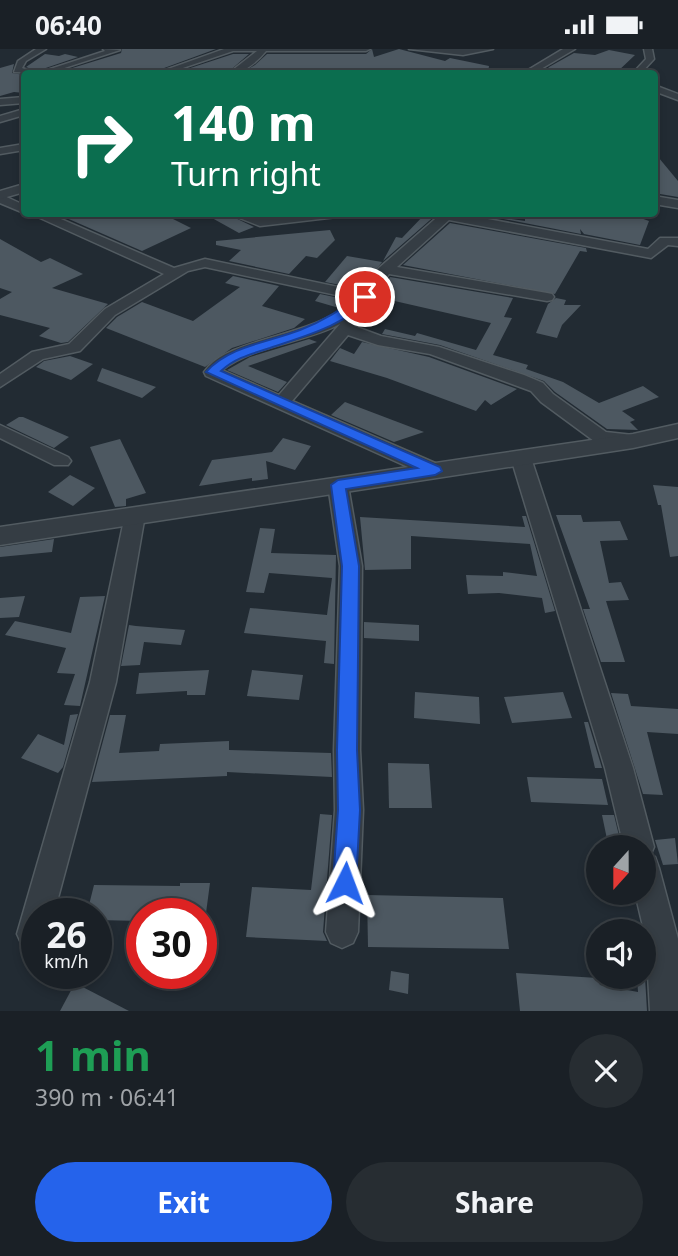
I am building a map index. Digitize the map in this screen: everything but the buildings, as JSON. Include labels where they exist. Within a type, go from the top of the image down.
[{"type":"street","points":[[10,59],[20,60],[42,49]]},
{"type":"street","points":[[52,70],[116,50],[107,49]]},
{"type":"street","points":[[170,70],[232,49],[366,49]]},
{"type":"street","points":[[413,49],[463,53],[489,49]]},
{"type":"street","points":[[533,70],[570,49]]},
{"type":"street","points":[[640,70],[650,59],[648,49]]},
{"type":"street","points":[[238,70],[254,60],[263,50]]},
{"type":"street","points":[[20,60],[17,70],[21,71]]},
{"type":"street","points":[[658,90],[678,97]]},
{"type":"street","points":[[0,102],[21,100]]},
{"type":"street","points":[[0,119],[21,113]]},
{"type":"street","points":[[0,151],[21,148]]},
{"type":"street","points":[[0,197],[21,189]]},
{"type":"street","points":[[0,197],[21,208]]},
{"type":"street","points":[[658,201],[678,204]]},
{"type":"street","points":[[44,217],[174,273]]},
{"type":"street","points":[[245,217],[260,222],[303,217]]},
{"type":"street","points":[[282,403],[342,332],[386,269],[446,217]]},
{"type":"street","points":[[458,217],[651,254],[665,241],[678,243]]},
{"type":"street","points":[[0,382],[38,355],[74,348],[110,312],[183,268],[205,263],[365,297],[342,316],[303,333],[228,358],[212,372],[435,471]]},
{"type":"street","points":[[386,269],[547,297]]},
{"type":"street","points":[[342,332],[433,350],[518,379],[537,387],[547,398],[601,437],[633,441]]},
{"type":"street","points":[[0,536],[633,441],[678,431]]},
{"type":"street","points":[[0,432],[61,461]]},
{"type":"street","points":[[521,458],[619,768],[636,835]]},
{"type":"street","points":[[338,485],[351,566],[347,750],[349,810],[342,932]]},
{"type":"street","points":[[43,898],[103,682],[135,515]]},
{"type":"street","points":[[653,905],[662,939],[667,1011]]},
{"type":"route","points":[[345,883],[349,810],[347,750],[351,566],[338,485],[435,471],[212,372],[228,358],[303,333],[342,316],[360,304],[365,297]]}]
